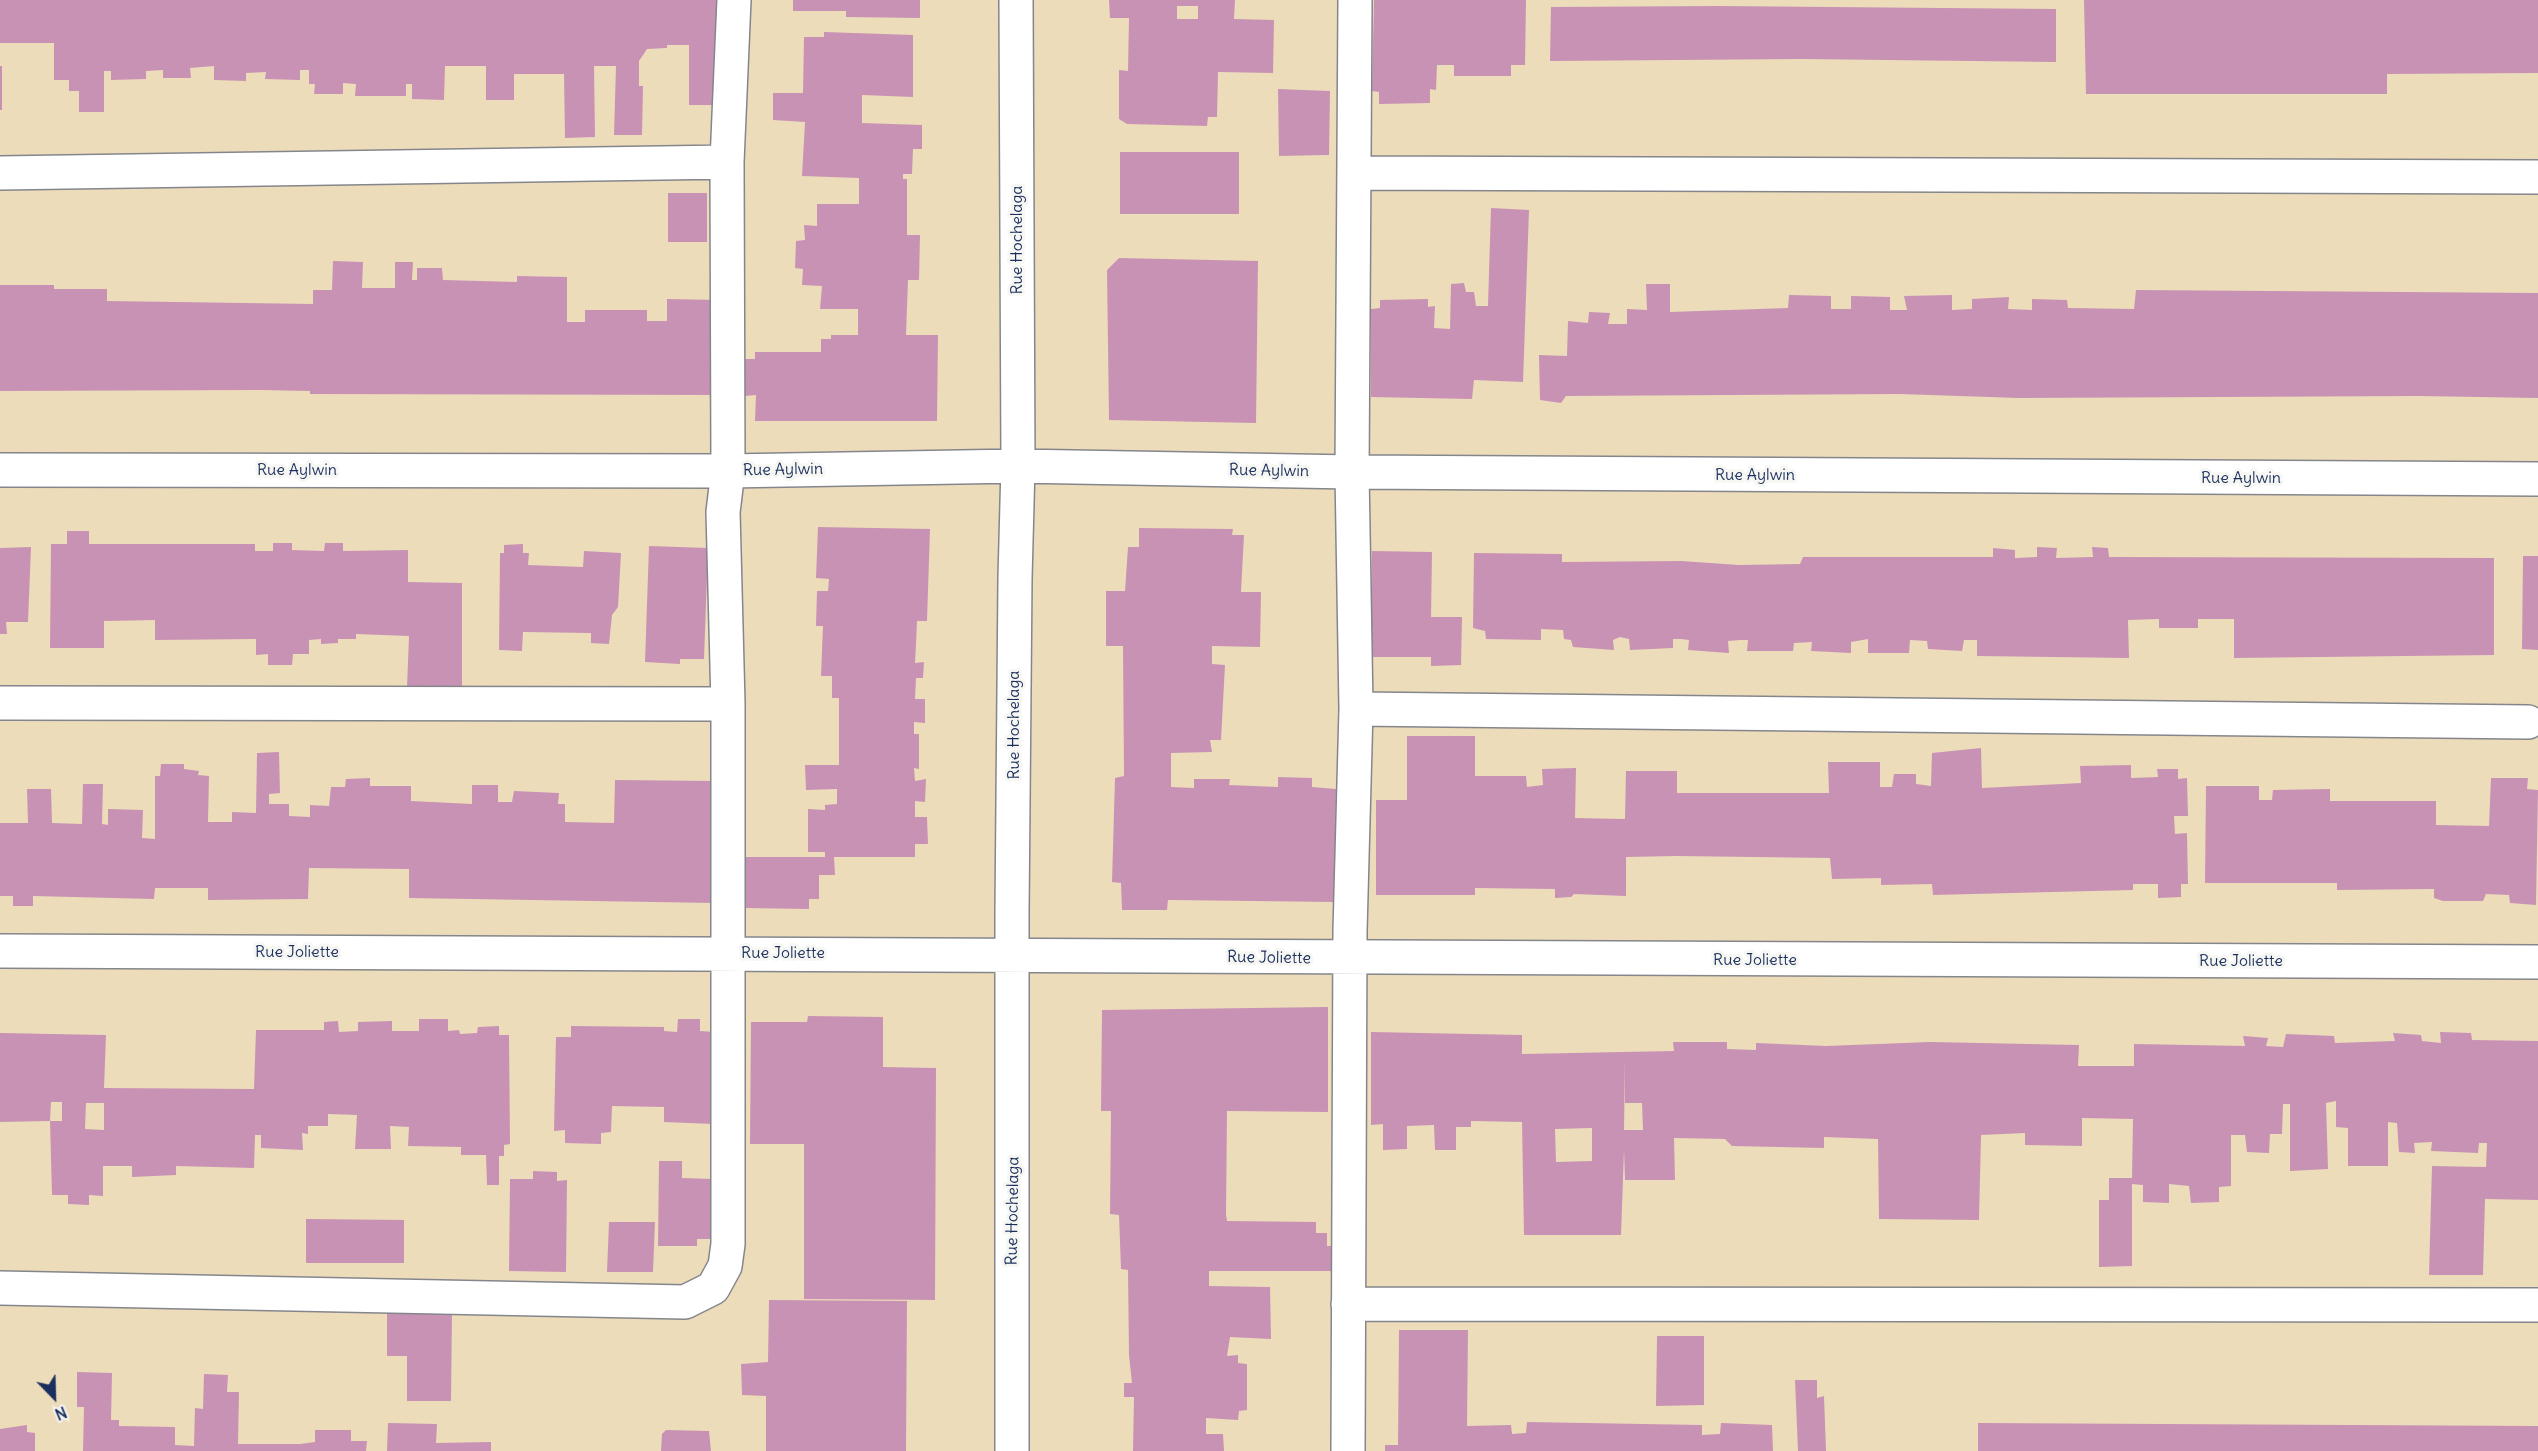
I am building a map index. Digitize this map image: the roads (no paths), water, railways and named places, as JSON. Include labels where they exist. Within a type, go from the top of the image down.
[{"type":"street","points":[[0,1288],[685,1302],[712,1288],[725,1266],[728,1244],[728,704],[723,512],[728,471],[727,162],[734,0]]},
{"type":"street","name":"Rue Hochelaga","points":[[1012,1451],[1015,578],[1018,466],[1016,0]]},
{"type":"street","points":[[1348,1451],[1350,959],[1356,709],[1352,472],[1355,0]]},
{"type":"street","points":[[0,174],[727,162]]},
{"type":"street","points":[[1354,173],[2538,177]]},
{"type":"street","name":"Rue Aylwin","points":[[0,470],[728,471],[1018,466],[1352,472],[2538,479]]},
{"type":"street","points":[[0,703],[728,704]]},
{"type":"street","points":[[1356,709],[2528,722]]},
{"type":"street","name":"Rue Joliette","points":[[0,951],[728,953],[1350,959],[2538,962]]},
{"type":"street","points":[[1348,1304],[2538,1305]]}]
